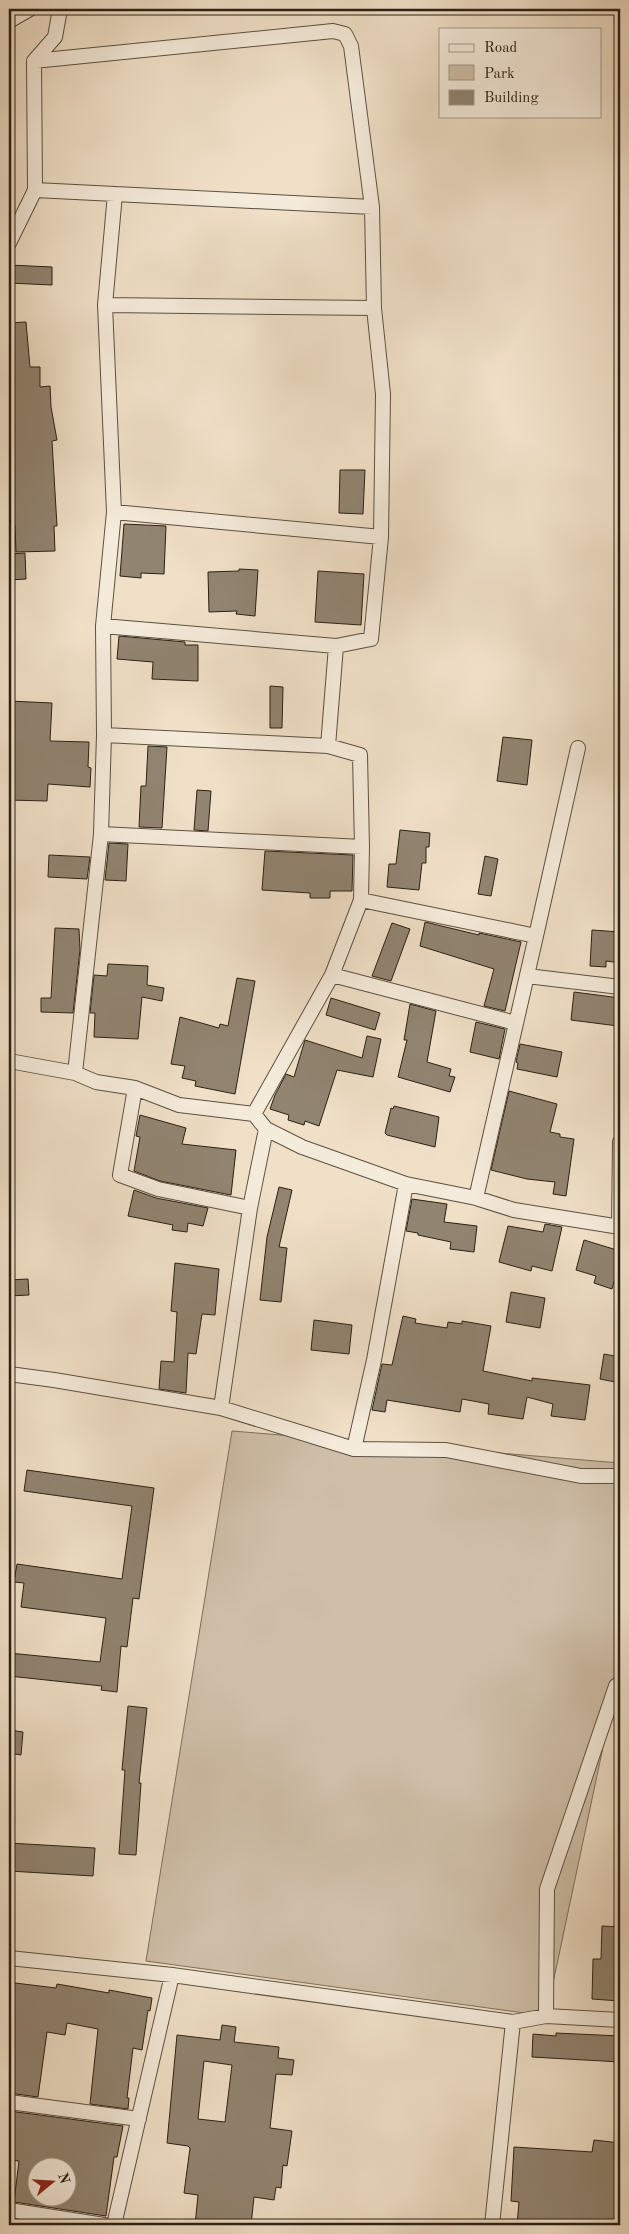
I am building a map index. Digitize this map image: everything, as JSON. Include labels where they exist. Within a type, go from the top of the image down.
[{"type":"street","points":[[9,21],[30,9]]},
{"type":"street","points":[[9,243],[35,190],[34,61],[55,37],[60,9]]},
{"type":"street","points":[[34,61],[333,31],[345,34],[351,46],[372,207],[374,308],[383,394],[381,537],[371,639],[336,646],[103,626]]},
{"type":"street","points":[[35,190],[372,207]]},
{"type":"street","points":[[75,1073],[101,834],[104,734],[103,626],[114,512],[105,305],[115,194]]},
{"type":"street","points":[[105,305],[374,308]]},
{"type":"street","points":[[114,512],[381,537]]},
{"type":"street","points":[[328,746],[336,646]]},
{"type":"street","points":[[104,734],[328,746],[360,754],[361,900],[332,975],[254,1114]]},
{"type":"street","points":[[476,1198],[578,748]]},
{"type":"street","points":[[101,834],[362,847]]},
{"type":"street","points":[[361,900],[536,936]]},
{"type":"street","points":[[332,975],[516,1023]]},
{"type":"street","points":[[527,976],[620,987]]},
{"type":"street","points":[[9,1061],[75,1073],[96,1082],[135,1088],[179,1105],[254,1114],[266,1129],[302,1147],[406,1184],[476,1198],[514,1210],[619,1227],[620,1142]]},
{"type":"street","points":[[135,1088],[120,1175],[158,1189],[250,1208]]},
{"type":"street","points":[[221,1408],[250,1208],[266,1129]]},
{"type":"street","points":[[354,1449],[374,1360],[406,1184]]},
{"type":"street","points":[[9,1374],[221,1408],[354,1449],[446,1450],[581,1476],[620,1476]]},
{"type":"street","points":[[546,2016],[547,1888],[616,1686],[620,1683]]},
{"type":"street","points":[[9,1958],[172,1975],[513,2022],[546,2016],[620,2020]]},
{"type":"street","points":[[114,2225],[172,1975]]},
{"type":"street","points":[[492,2225],[513,2022]]},
{"type":"street","points":[[9,2102],[139,2119]]},
{"type":"street","points":[[9,2210],[104,2225]]},
{"type":"green space","points":[[232,1431],[620,1463],[620,1683],[616,1686],[546,2016],[146,1961]]},
{"type":"building","points":[[9,265],[52,267],[52,285],[9,283]]},
{"type":"building","points":[[26,322],[30,367],[40,367],[40,387],[50,386],[51,407],[57,440],[52,441],[57,526],[54,526],[55,551],[16,552],[15,525],[9,525],[9,323]]},
{"type":"building","points":[[340,470],[365,470],[363,514],[339,513]]},
{"type":"building","points":[[124,524],[166,526],[164,574],[141,573],[141,578],[120,576]]},
{"type":"building","points":[[25,553],[26,579],[9,580],[9,554]]},
{"type":"building","points":[[239,569],[258,570],[255,616],[236,614],[237,611],[209,612],[208,572],[239,571]]},
{"type":"building","points":[[318,571],[364,574],[361,625],[315,622]]},
{"type":"building","points":[[119,636],[185,642],[185,645],[198,645],[198,681],[152,679],[153,662],[117,659]]},
{"type":"building","points":[[270,686],[283,687],[282,728],[270,728]]},
{"type":"building","points":[[9,701],[52,703],[50,741],[89,742],[88,767],[91,768],[90,787],[48,784],[47,801],[9,800]]},
{"type":"building","points":[[503,737],[532,740],[527,785],[497,781]]},
{"type":"building","points":[[148,746],[167,747],[162,828],[139,827],[141,786],[146,786]]},
{"type":"building","points":[[197,790],[211,791],[208,831],[194,830]]},
{"type":"building","points":[[400,830],[430,833],[429,847],[426,847],[426,863],[422,863],[419,890],[387,887],[389,864],[396,864]]},
{"type":"building","points":[[109,843],[128,844],[126,881],[105,880]]},
{"type":"building","points":[[265,851],[353,855],[352,891],[330,891],[330,898],[310,898],[310,893],[262,890]]},
{"type":"building","points":[[49,855],[90,857],[87,879],[48,877]]},
{"type":"building","points":[[485,856],[498,859],[491,896],[478,894]]},
{"type":"building","points":[[425,922],[479,935],[479,933],[521,942],[505,1011],[484,1006],[494,969],[420,946]]},
{"type":"building","points":[[392,923],[410,929],[391,981],[372,976]]},
{"type":"building","points":[[55,928],[79,929],[80,950],[73,1013],[41,1012],[41,998],[51,998]]},
{"type":"building","points":[[592,930],[620,932],[620,963],[606,961],[606,967],[590,966]]},
{"type":"building","points":[[108,964],[148,966],[147,985],[164,988],[162,1001],[142,997],[138,1039],[94,1037],[95,1013],[90,1013],[94,975],[107,976]]},
{"type":"building","points":[[237,978],[255,981],[235,1094],[195,1086],[196,1081],[182,1078],[185,1066],[171,1064],[180,1017],[219,1028],[220,1024],[228,1026]]},
{"type":"building","points":[[574,992],[620,998],[618,1026],[571,1020]]},
{"type":"building","points":[[331,998],[380,1013],[375,1030],[326,1015]]},
{"type":"building","points":[[410,1004],[436,1011],[427,1062],[451,1069],[449,1076],[455,1077],[450,1092],[398,1077],[407,1040],[404,1040]]},
{"type":"building","points":[[476,1022],[505,1029],[499,1059],[470,1052]]},
{"type":"building","points":[[367,1036],[381,1039],[373,1077],[337,1070],[319,1126],[305,1121],[304,1125],[288,1120],[289,1115],[270,1109],[286,1074],[294,1077],[305,1040],[362,1058]]},
{"type":"building","points":[[520,1044],[562,1052],[557,1077],[517,1069],[518,1063],[516,1062]]},
{"type":"building","points":[[509,1091],[557,1104],[550,1132],[560,1134],[560,1137],[574,1139],[566,1196],[553,1194],[555,1182],[527,1179],[491,1170]]},
{"type":"building","points":[[394,1106],[439,1117],[435,1147],[385,1133],[391,1108],[393,1109]]},
{"type":"building","points":[[140,1115],[186,1128],[182,1144],[236,1150],[231,1195],[160,1181],[134,1171],[140,1137],[136,1136]]},
{"type":"building","points":[[279,1187],[292,1190],[279,1247],[287,1248],[281,1302],[260,1300],[267,1237]]},
{"type":"building","points":[[134,1190],[156,1198],[208,1208],[203,1226],[188,1223],[187,1232],[172,1230],[173,1225],[128,1216]]},
{"type":"building","points":[[412,1199],[447,1204],[444,1222],[477,1226],[474,1252],[450,1249],[451,1242],[406,1231]]},
{"type":"building","points":[[545,1224],[562,1227],[552,1271],[532,1266],[531,1271],[499,1262],[508,1226],[543,1232]]},
{"type":"building","points":[[584,1240],[620,1251],[620,1262],[612,1289],[594,1283],[596,1276],[576,1270]]},
{"type":"building","points":[[175,1263],[219,1269],[215,1315],[202,1314],[196,1354],[188,1353],[186,1393],[159,1389],[161,1361],[174,1362],[177,1312],[171,1311]]},
{"type":"building","points":[[28,1279],[29,1295],[9,1296],[9,1280]]},
{"type":"building","points":[[511,1292],[545,1298],[540,1328],[506,1322]]},
{"type":"building","points":[[403,1316],[416,1319],[415,1323],[447,1328],[448,1322],[462,1324],[462,1321],[491,1326],[483,1371],[532,1381],[532,1378],[590,1385],[585,1420],[551,1416],[553,1404],[527,1397],[523,1419],[488,1414],[489,1404],[462,1399],[460,1412],[387,1400],[385,1412],[372,1410],[382,1364],[392,1365]]},
{"type":"building","points":[[314,1320],[352,1325],[349,1354],[311,1350]]},
{"type":"building","points":[[604,1354],[620,1357],[620,1383],[600,1379]]},
{"type":"building","points":[[27,1470],[154,1488],[139,1599],[133,1598],[127,1647],[121,1646],[117,1692],[101,1690],[102,1686],[9,1676],[9,1653],[100,1662],[106,1618],[21,1607],[24,1583],[14,1582],[17,1564],[122,1579],[132,1506],[24,1491]]},
{"type":"building","points":[[128,1706],[147,1708],[139,1783],[141,1783],[136,1855],[119,1854],[125,1770],[122,1770]]},
{"type":"building","points":[[9,1730],[23,1732],[21,1755],[9,1753]]},
{"type":"building","points":[[9,1843],[95,1848],[93,1876],[9,1871]]},
{"type":"building","points":[[602,1926],[620,1927],[619,1941],[616,1941],[615,1971],[620,1971],[620,2001],[592,1999],[593,1959],[601,1959]]},
{"type":"building","points":[[15,1983],[56,1988],[57,1984],[109,1993],[109,1990],[152,1998],[150,2011],[148,2010],[142,2050],[133,2048],[127,2098],[129,2098],[128,2109],[90,2104],[98,2029],[67,2023],[65,2035],[47,2032],[38,2097],[9,2093],[9,1987],[14,1987]]},
{"type":"building","points":[[222,2025],[236,2027],[234,2042],[279,2047],[278,2058],[294,2060],[292,2075],[276,2074],[270,2128],[292,2131],[287,2166],[283,2165],[281,2188],[276,2187],[274,2200],[254,2197],[251,2225],[195,2225],[198,2195],[184,2193],[190,2148],[188,2146],[167,2143],[177,2035],[220,2040]],"holes":[[[204,2061],[232,2065],[225,2122],[198,2119]]]},
{"type":"building","points":[[556,2033],[620,2036],[620,2062],[532,2057],[533,2034],[556,2036]]},
{"type":"building","points":[[9,2111],[123,2126],[117,2157],[114,2157],[106,2216],[40,2206],[78,2206],[78,2156],[28,2156],[28,2204],[14,2202],[19,2161],[9,2160]]},
{"type":"building","points":[[594,2140],[620,2143],[620,2225],[517,2225],[519,2202],[511,2201],[514,2147],[592,2152]]}]
